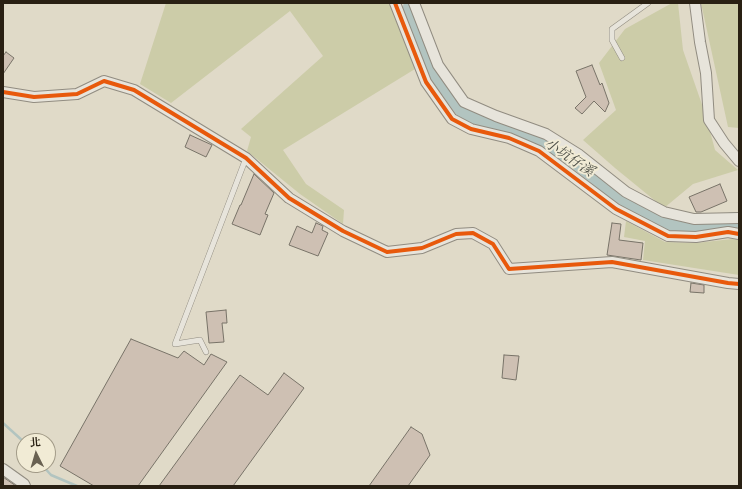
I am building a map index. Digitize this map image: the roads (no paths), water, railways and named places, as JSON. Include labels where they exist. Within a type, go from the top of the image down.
[{"type":"street","points":[[395,3],[426,82],[452,119],[471,129],[509,138],[539,151],[616,209],[668,236],[696,237],[728,232],[739,234]]},
{"type":"street","points":[[414,3],[438,65],[464,102],[496,116],[546,134],[578,154],[626,192],[664,212],[694,219],[739,218]]},
{"type":"street","points":[[695,3],[706,73],[709,120],[724,143],[739,161]]},
{"type":"street","points":[[3,92],[34,97],[77,94],[104,81],[134,90],[246,158],[289,198],[343,231],[387,252],[422,248],[456,234],[473,233],[493,244],[509,269],[612,262],[739,284]]},
{"type":"street","points":[[3,469],[25,486]]},
{"type":"lane","points":[[622,58],[612,40],[612,29],[648,3]]},
{"type":"lane","points":[[206,352],[200,340],[175,344],[246,158]]},
{"type":"waterway","name":"小坑仔溪","points":[[411,7],[435,72],[463,110],[484,121],[538,137],[571,157],[647,216],[677,224],[705,225],[735,220]]},
{"type":"waterway","points":[[3,423],[16,435]]},
{"type":"waterway","points":[[49,473],[77,486]]}]
